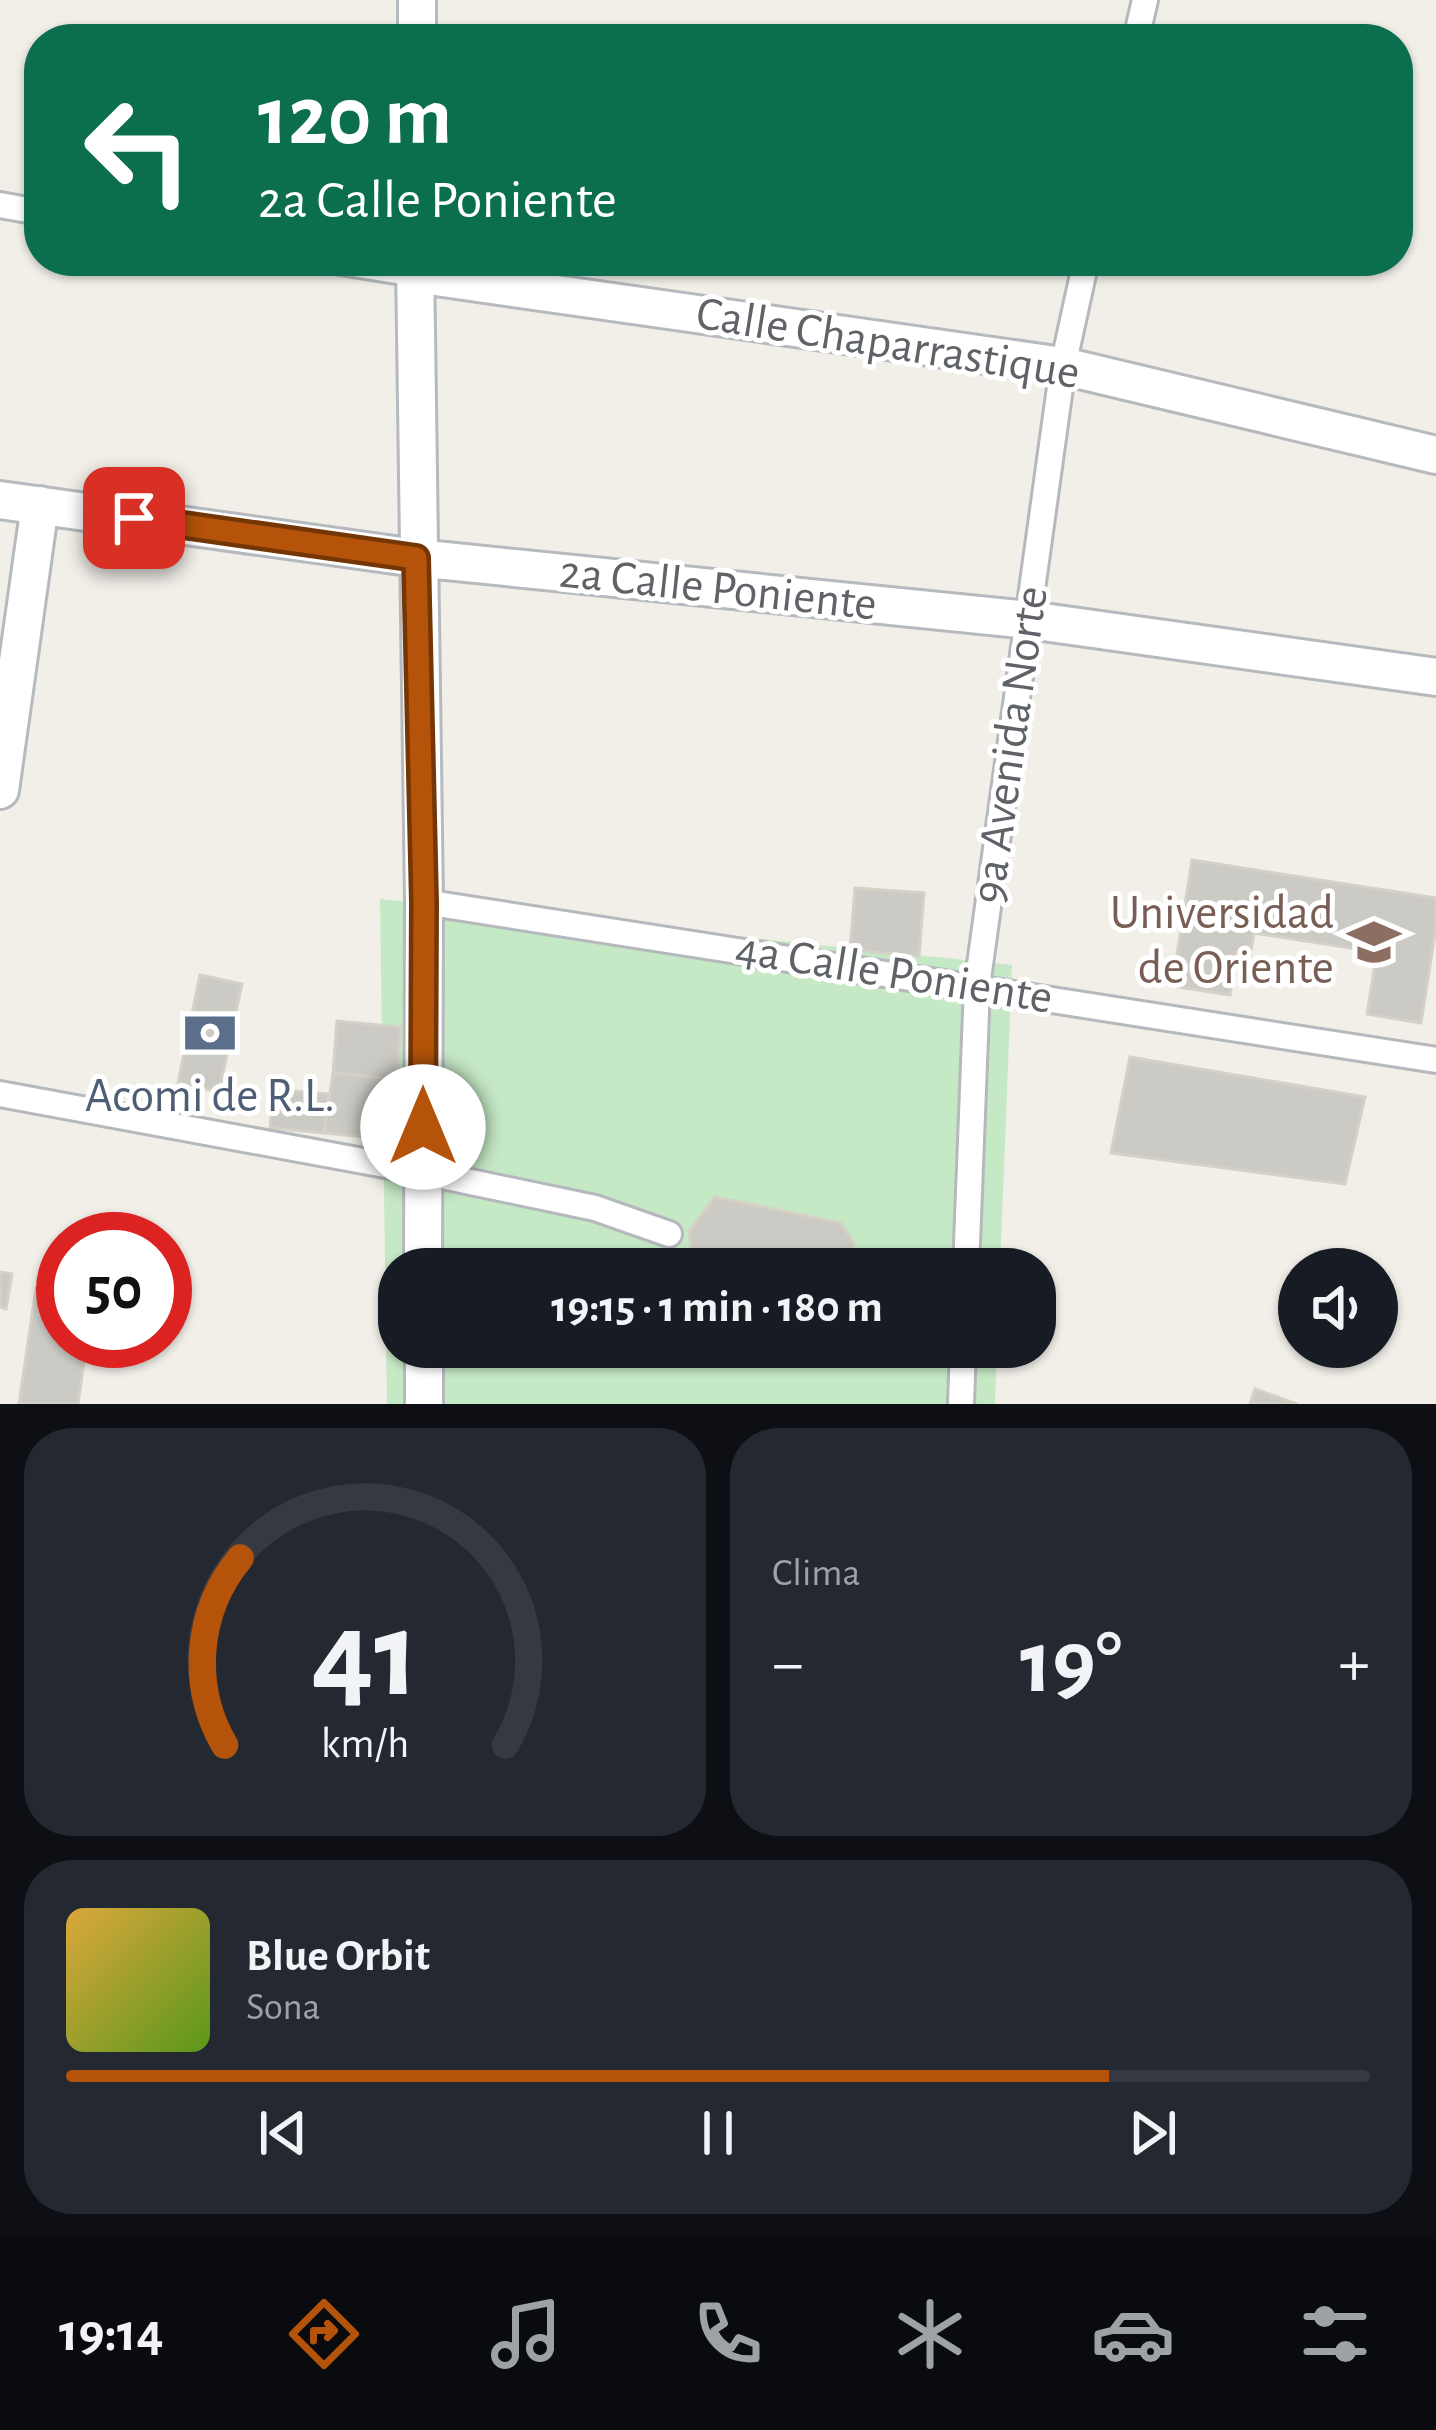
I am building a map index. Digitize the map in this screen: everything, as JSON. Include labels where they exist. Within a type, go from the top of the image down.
[{"type":"main road","points":[[415,276],[424,902],[423,1248]]},
{"type":"main road","name":"Calle Chaparrastique","points":[[467,276],[1063,367],[1436,455]]},
{"type":"main road","name":"2a Calle Poniente","points":[[0,500],[416,558],[1029,620],[1436,677]]},
{"type":"main road","points":[[0,790],[40,505]]},
{"type":"main road","points":[[424,1368],[424,1404]]},
{"type":"street","name":"9a Avenida Norte","points":[[967,1248],[977,986],[1063,367],[1083,276]]},
{"type":"street","name":"4a Calle Poniente","points":[[424,902],[1436,1060]]},
{"type":"street","points":[[0,1094],[423,1172],[595,1208],[669,1234]]},
{"type":"street","points":[[961,1404],[962,1368]]},
{"type":"green space","points":[[380,899],[1012,965],[1001,1248],[385,1248]]},
{"type":"green space","points":[[387,1368],[996,1368],[995,1404],[387,1404]]},
{"type":"building","name":"Universidad de Oriente","points":[[1192,860],[1436,898],[1421,1023],[1367,1014],[1377,952],[1254,933],[1250,956],[1236,953],[1230,995],[1172,986]]},
{"type":"building","points":[[855,888],[924,893],[919,956],[850,950]]},
{"type":"building","name":"Acomi de R.L.","points":[[200,975],[242,984],[219,1092],[178,1083]]},
{"type":"building","points":[[337,1021],[401,1027],[396,1079],[333,1073]]},
{"type":"building","points":[[1130,1057],[1365,1097],[1345,1184],[1111,1153]]},
{"type":"building","points":[[333,1073],[396,1079],[394,1131],[383,1139],[324,1133]]},
{"type":"building","points":[[274,1089],[328,1094],[324,1133],[270,1128]]},
{"type":"building","points":[[715,1197],[841,1223],[854,1243],[853,1248],[691,1248],[689,1231]]},
{"type":"building","points":[[0,1272],[12,1274],[6,1309],[0,1307]]},
{"type":"building","points":[[36,1288],[36,1368],[83,1368],[78,1404],[19,1404]]},
{"type":"building","points":[[1255,1389],[1297,1404],[1250,1404]]},
{"type":"place","name":"Universidad de Oriente","points":[[1374,942]]},
{"type":"place","name":"Acomi de R.L.","points":[[210,1033]]},
{"type":"route","points":[[134,518],[416,558],[424,902],[423,1127]]}]
